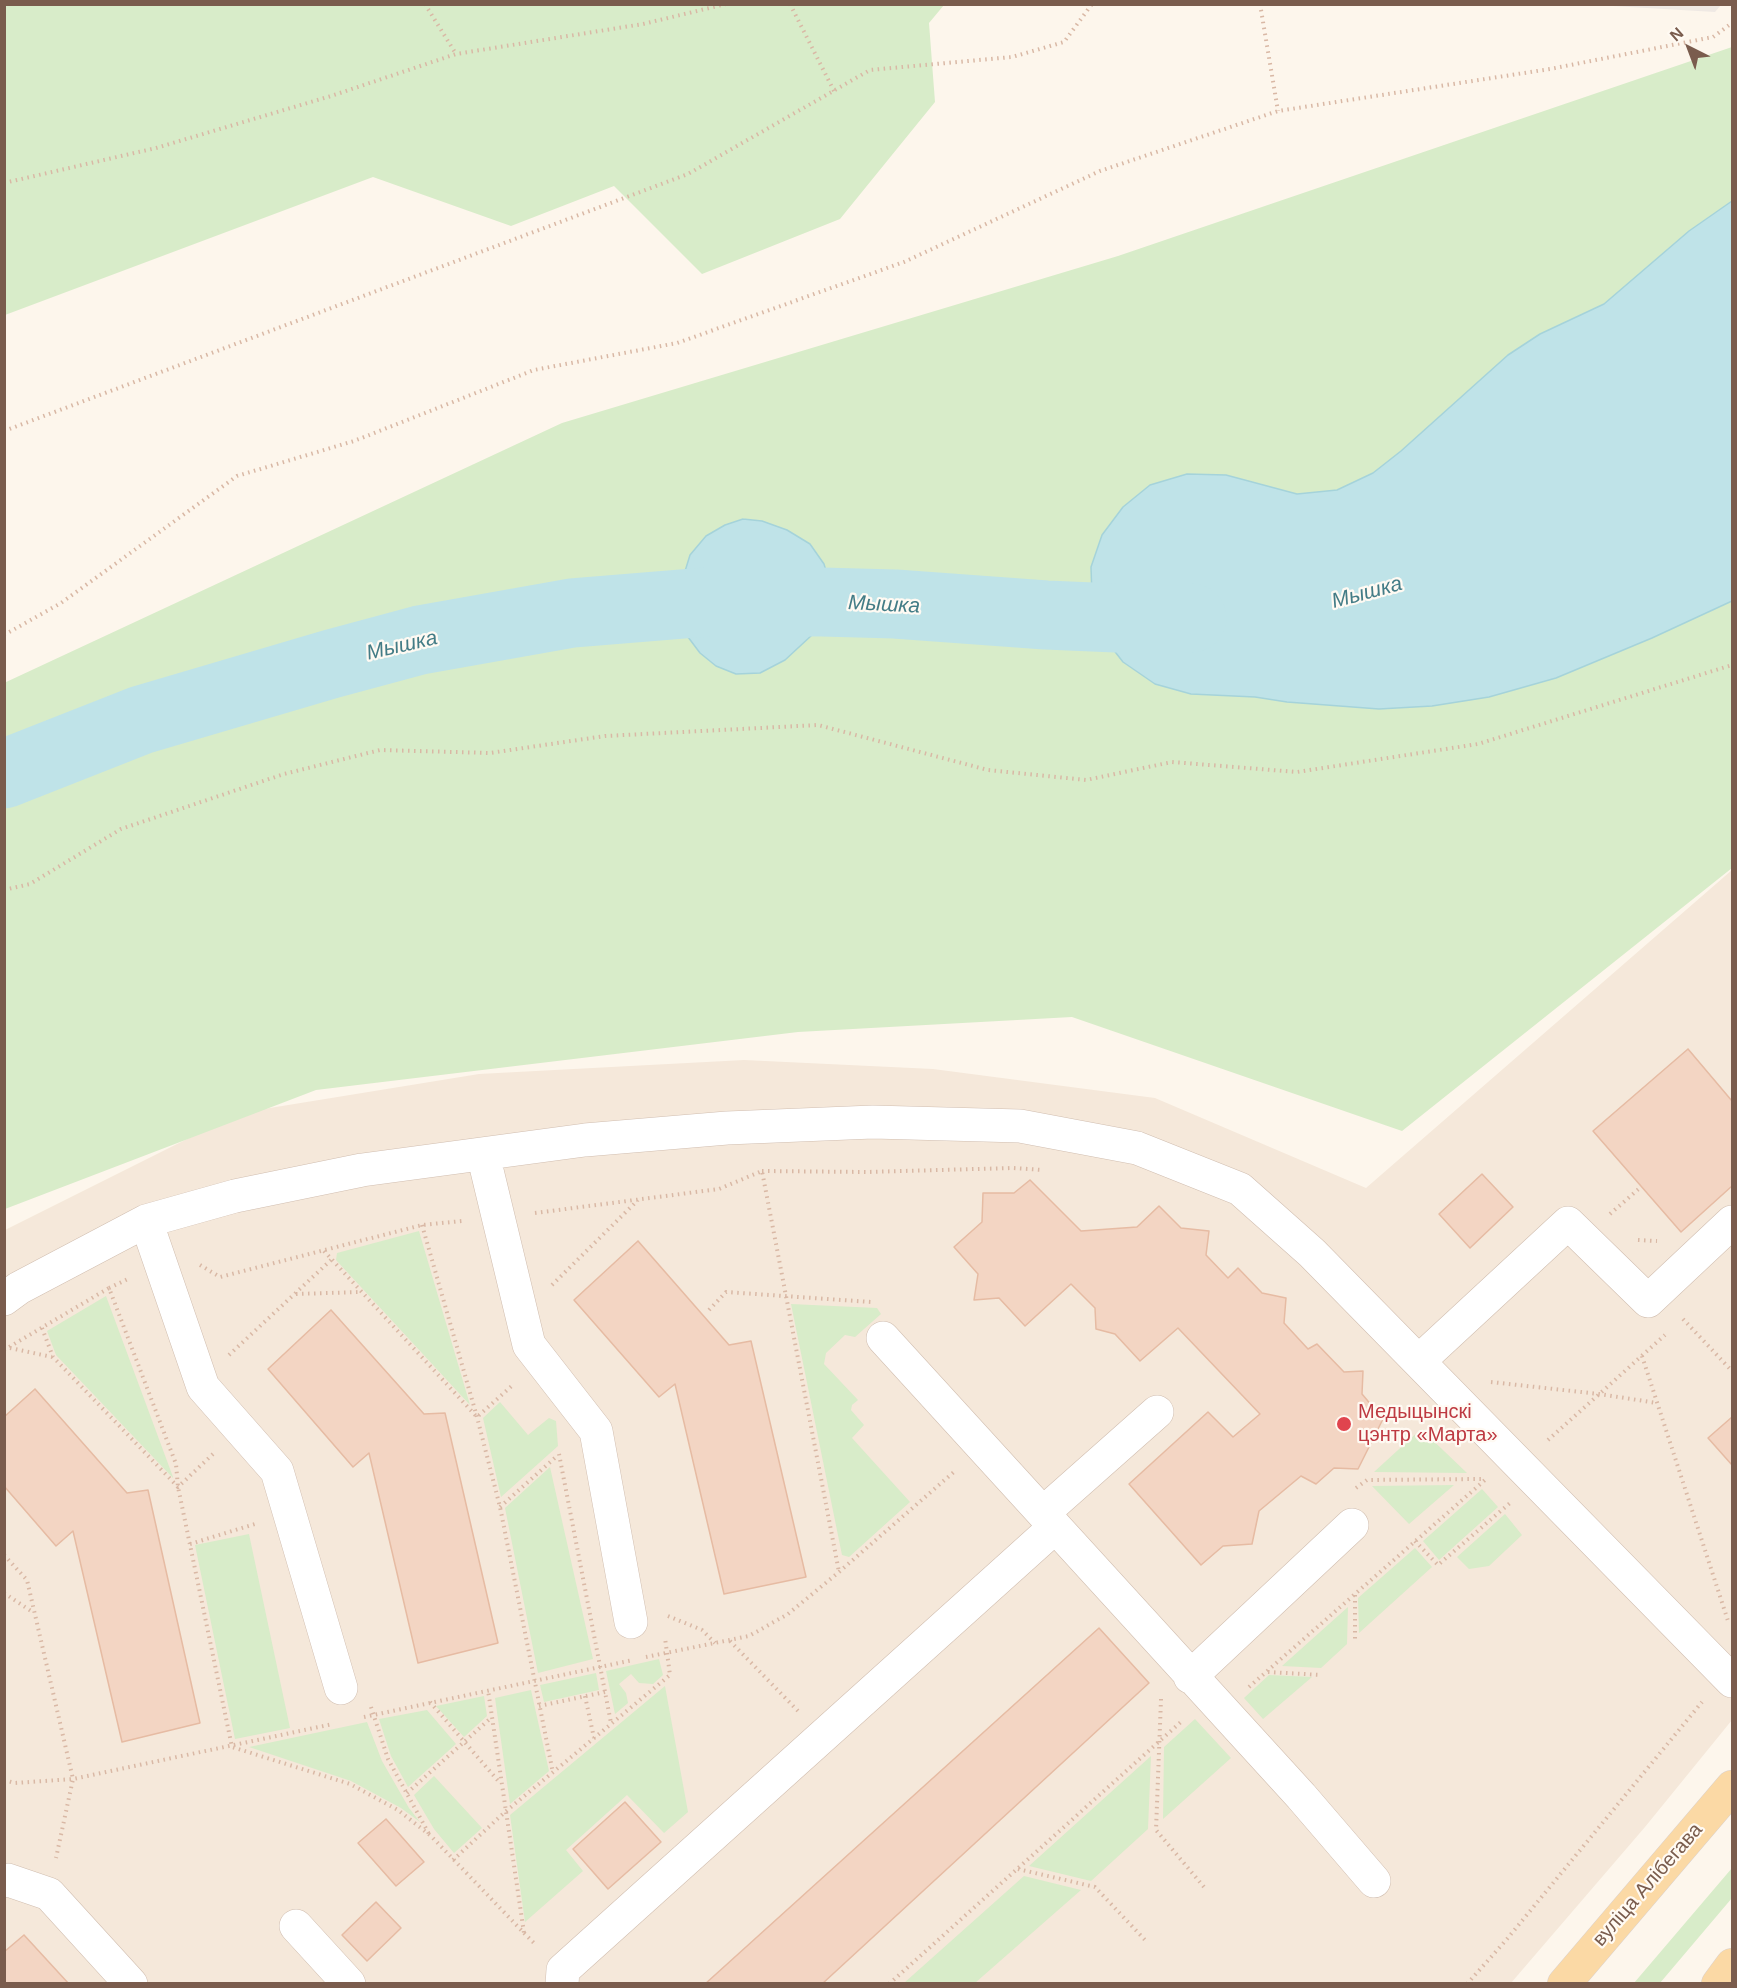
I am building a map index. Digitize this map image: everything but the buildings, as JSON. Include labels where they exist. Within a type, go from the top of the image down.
[{"type":"main road","name":"вуліца Алібегава","points":[[1563,1983],[1732,1787]]},
{"type":"main road","points":[[1718,1983],[1732,1965]]},
{"type":"lane","points":[[4,1299],[19,1288],[146,1221],[235,1196],[362,1170],[585,1140],[727,1128],[873,1122],[1020,1126],[1137,1148],[1240,1190],[1312,1253],[1729,1677]]},
{"type":"lane","points":[[483,1154],[529,1345],[596,1431],[631,1622]]},
{"type":"lane","points":[[146,1221],[203,1387],[277,1471],[341,1688]]},
{"type":"lane","points":[[1419,1361],[1568,1223],[1648,1301],[1732,1222]]},
{"type":"lane","points":[[883,1338],[1049,1520],[1176,1682],[1301,1796],[1374,1881]]},
{"type":"lane","points":[[562,1983],[563,1970],[823,1736],[1049,1520],[1157,1412]]},
{"type":"lane","points":[[1176,1682],[1353,1526]]},
{"type":"lane","points":[[4,1881],[8,1880],[49,1894],[131,1983]]},
{"type":"lane","points":[[297,1926],[348,1983]]},
{"type":"path","points":[[425,4],[456,54]]},
{"type":"path","points":[[4,183],[156,147],[330,96],[456,54],[643,24],[726,4]]},
{"type":"path","points":[[790,4],[834,91]]},
{"type":"path","points":[[4,431],[688,174],[870,70],[1012,57],[1064,42],[1092,4]]},
{"type":"path","points":[[1260,4],[1278,111]]},
{"type":"path","points":[[4,634],[61,603],[237,476],[354,441],[534,370],[677,343],[904,262],[1100,171],[1278,111],[1574,64],[1713,37],[1732,23]]},
{"type":"path","points":[[4,890],[30,884],[121,829],[284,774],[380,750],[490,753],[605,736],[818,725],[988,771],[1086,780],[1173,762],[1297,772],[1478,744],[1732,665]]},
{"type":"path","points":[[534,1213],[719,1189],[762,1171],[866,1172],[1013,1168],[1047,1170]]},
{"type":"path","points":[[762,1171],[839,1572]]},
{"type":"path","points":[[548,1289],[639,1200]]},
{"type":"path","points":[[109,1288],[160,1264],[185,1257],[220,1277],[422,1225],[477,1417],[500,1507],[553,1773]]},
{"type":"path","points":[[324,1251],[477,1417]]},
{"type":"path","points":[[295,1294],[361,1292]]},
{"type":"path","points":[[709,1310],[726,1292],[877,1302],[883,1338]]},
{"type":"path","points":[[1675,1327],[1692,1312]]},
{"type":"path","points":[[1683,1319],[1732,1369]]},
{"type":"path","points":[[42,1328],[53,1357],[178,1487],[240,1429]]},
{"type":"path","points":[[1498,1491],[1599,1394],[1667,1334]]},
{"type":"path","points":[[8,1348],[53,1357]]},
{"type":"path","points":[[1642,1356],[1729,1625]]},
{"type":"path","points":[[477,1417],[543,1362]]},
{"type":"path","points":[[1454,1396],[1474,1380],[1657,1403]]},
{"type":"path","points":[[500,1507],[559,1454],[611,1724]]},
{"type":"path","points":[[1478,1470],[1516,1509]]},
{"type":"path","points":[[645,1657],[749,1636],[788,1614],[925,1497]]},
{"type":"path","points":[[1415,1541],[1438,1565],[1510,1503]]},
{"type":"path","points":[[4,1555],[27,1580],[73,1779],[49,1894]]},
{"type":"path","points":[[4,1593],[34,1613]]},
{"type":"path","points":[[1354,1595],[1355,1639]]},
{"type":"path","points":[[631,1622],[661,1614],[702,1630],[716,1643]]},
{"type":"path","points":[[730,1640],[823,1736]]},
{"type":"path","points":[[453,1860],[505,1812],[669,1675],[667,1653]]},
{"type":"path","points":[[354,1719],[633,1660]]},
{"type":"path","points":[[1267,1672],[1321,1675]]},
{"type":"path","points":[[1467,1983],[1729,1677]]},
{"type":"path","points":[[1176,1682],[1159,1743],[1156,1830],[1204,1887]]},
{"type":"path","points":[[539,1706],[605,1692]]},
{"type":"path","points":[[585,1696],[594,1738]]},
{"type":"path","points":[[430,1702],[501,1785]]},
{"type":"path","points":[[407,1793],[492,1717]]},
{"type":"path","points":[[889,1983],[1184,1720]]},
{"type":"path","points":[[4,1780],[15,1784],[73,1779],[333,1724]]},
{"type":"path","points":[[1018,1869],[1095,1887],[1146,1941]]},
{"type":"shaded area","points":[[1596,5],[1721,5],[1715,12]]},
{"type":"shaded area","points":[[1732,870],[1732,1720],[1645,1827],[1511,1983],[5,1984],[5,1230],[239,1113],[479,1074],[744,1060],[933,1069],[1155,1098],[1366,1188]]},
{"type":"green space","points":[[5,4],[944,5],[929,23],[935,102],[840,219],[702,274],[614,186],[511,226],[373,177],[5,315]]},
{"type":"green space","points":[[1732,47],[1732,868],[1402,1131],[1072,1017],[798,1032],[316,1090],[5,1209],[4,683],[562,423],[1118,256]]},
{"type":"green space","points":[[419,1231],[470,1405],[336,1260],[337,1253]]},
{"type":"green space","points":[[106,1296],[173,1478],[56,1355],[47,1331]]},
{"type":"green space","points":[[791,1304],[877,1308],[881,1314],[855,1337],[845,1335],[826,1353],[824,1364],[858,1400],[852,1405],[851,1410],[864,1425],[852,1438],[910,1502],[849,1557],[842,1555]]},
{"type":"green space","points":[[500,1402],[528,1435],[549,1418],[556,1421],[558,1446],[501,1497],[483,1418]]},
{"type":"green space","points":[[1421,1429],[1467,1473],[1374,1472]]},
{"type":"green space","points":[[550,1467],[593,1659],[538,1673],[505,1508]]},
{"type":"green space","points":[[1454,1485],[1409,1524],[1372,1486]]},
{"type":"green space","points":[[1482,1489],[1498,1507],[1439,1560],[1423,1541]]},
{"type":"green space","points":[[1505,1514],[1522,1535],[1489,1566],[1469,1569],[1457,1557]]},
{"type":"green space","points":[[249,1534],[290,1728],[235,1739],[195,1545]]},
{"type":"green space","points":[[1415,1548],[1432,1567],[1359,1633],[1358,1598]]},
{"type":"green space","points":[[1348,1607],[1347,1644],[1321,1668],[1282,1666]]},
{"type":"green space","points":[[659,1659],[663,1675],[653,1684],[639,1683],[631,1674],[619,1684],[626,1693],[628,1703],[615,1714],[606,1671]]},
{"type":"green space","points":[[596,1673],[599,1690],[544,1702],[540,1685]]},
{"type":"green space","points":[[1269,1675],[1312,1677],[1263,1719],[1244,1698]]},
{"type":"green space","points":[[665,1686],[688,1812],[664,1833],[627,1795],[566,1850],[583,1871],[525,1922],[510,1815]]},
{"type":"green space","points":[[531,1690],[549,1771],[510,1804],[495,1698]]},
{"type":"green space","points":[[484,1696],[487,1716],[464,1737],[436,1706]]},
{"type":"green space","points":[[427,1710],[456,1744],[408,1787],[391,1756],[379,1719]]},
{"type":"green space","points":[[1195,1719],[1231,1758],[1163,1819],[1164,1747]]},
{"type":"green space","points":[[367,1722],[382,1761],[409,1808],[420,1822],[401,1808],[351,1781],[249,1747]]},
{"type":"green space","points":[[1151,1756],[1148,1829],[1091,1881],[1029,1866]]},
{"type":"green space","points":[[434,1776],[482,1828],[454,1853],[434,1829],[414,1795]]},
{"type":"green space","points":[[1732,1868],[1732,1898],[1660,1983],[1634,1983]]},
{"type":"green space","points":[[1024,1876],[1081,1890],[975,1983],[904,1983]]},
{"type":"water","points":[[1732,201],[1732,601],[1652,638],[1556,678],[1489,697],[1432,706],[1379,709],[1287,702],[1255,697],[1191,694],[1155,684],[1123,662],[1102,635],[1092,597],[1091,567],[1102,535],[1123,507],[1150,485],[1187,474],[1226,475],[1297,494],[1337,490],[1373,473],[1401,451],[1508,355],[1540,334],[1604,304],[1689,231]]},
{"type":"water","points":[[743,519],[762,521],[787,530],[810,544],[824,564],[831,588],[826,613],[812,635],[785,660],[760,673],[736,674],[716,666],[700,653],[688,637],[683,617],[682,581],[690,555],[706,536],[725,525]]},
{"type":"waterway","name":"Мышка","points":[[4,774],[141,720],[331,664],[420,640],[572,613],[707,602],[822,602],[895,604],[1046,615],[1192,618]]},
{"type":"place","name":"Медыцынскі цэнтр «Марта»","points":[[1344,1424]]}]
